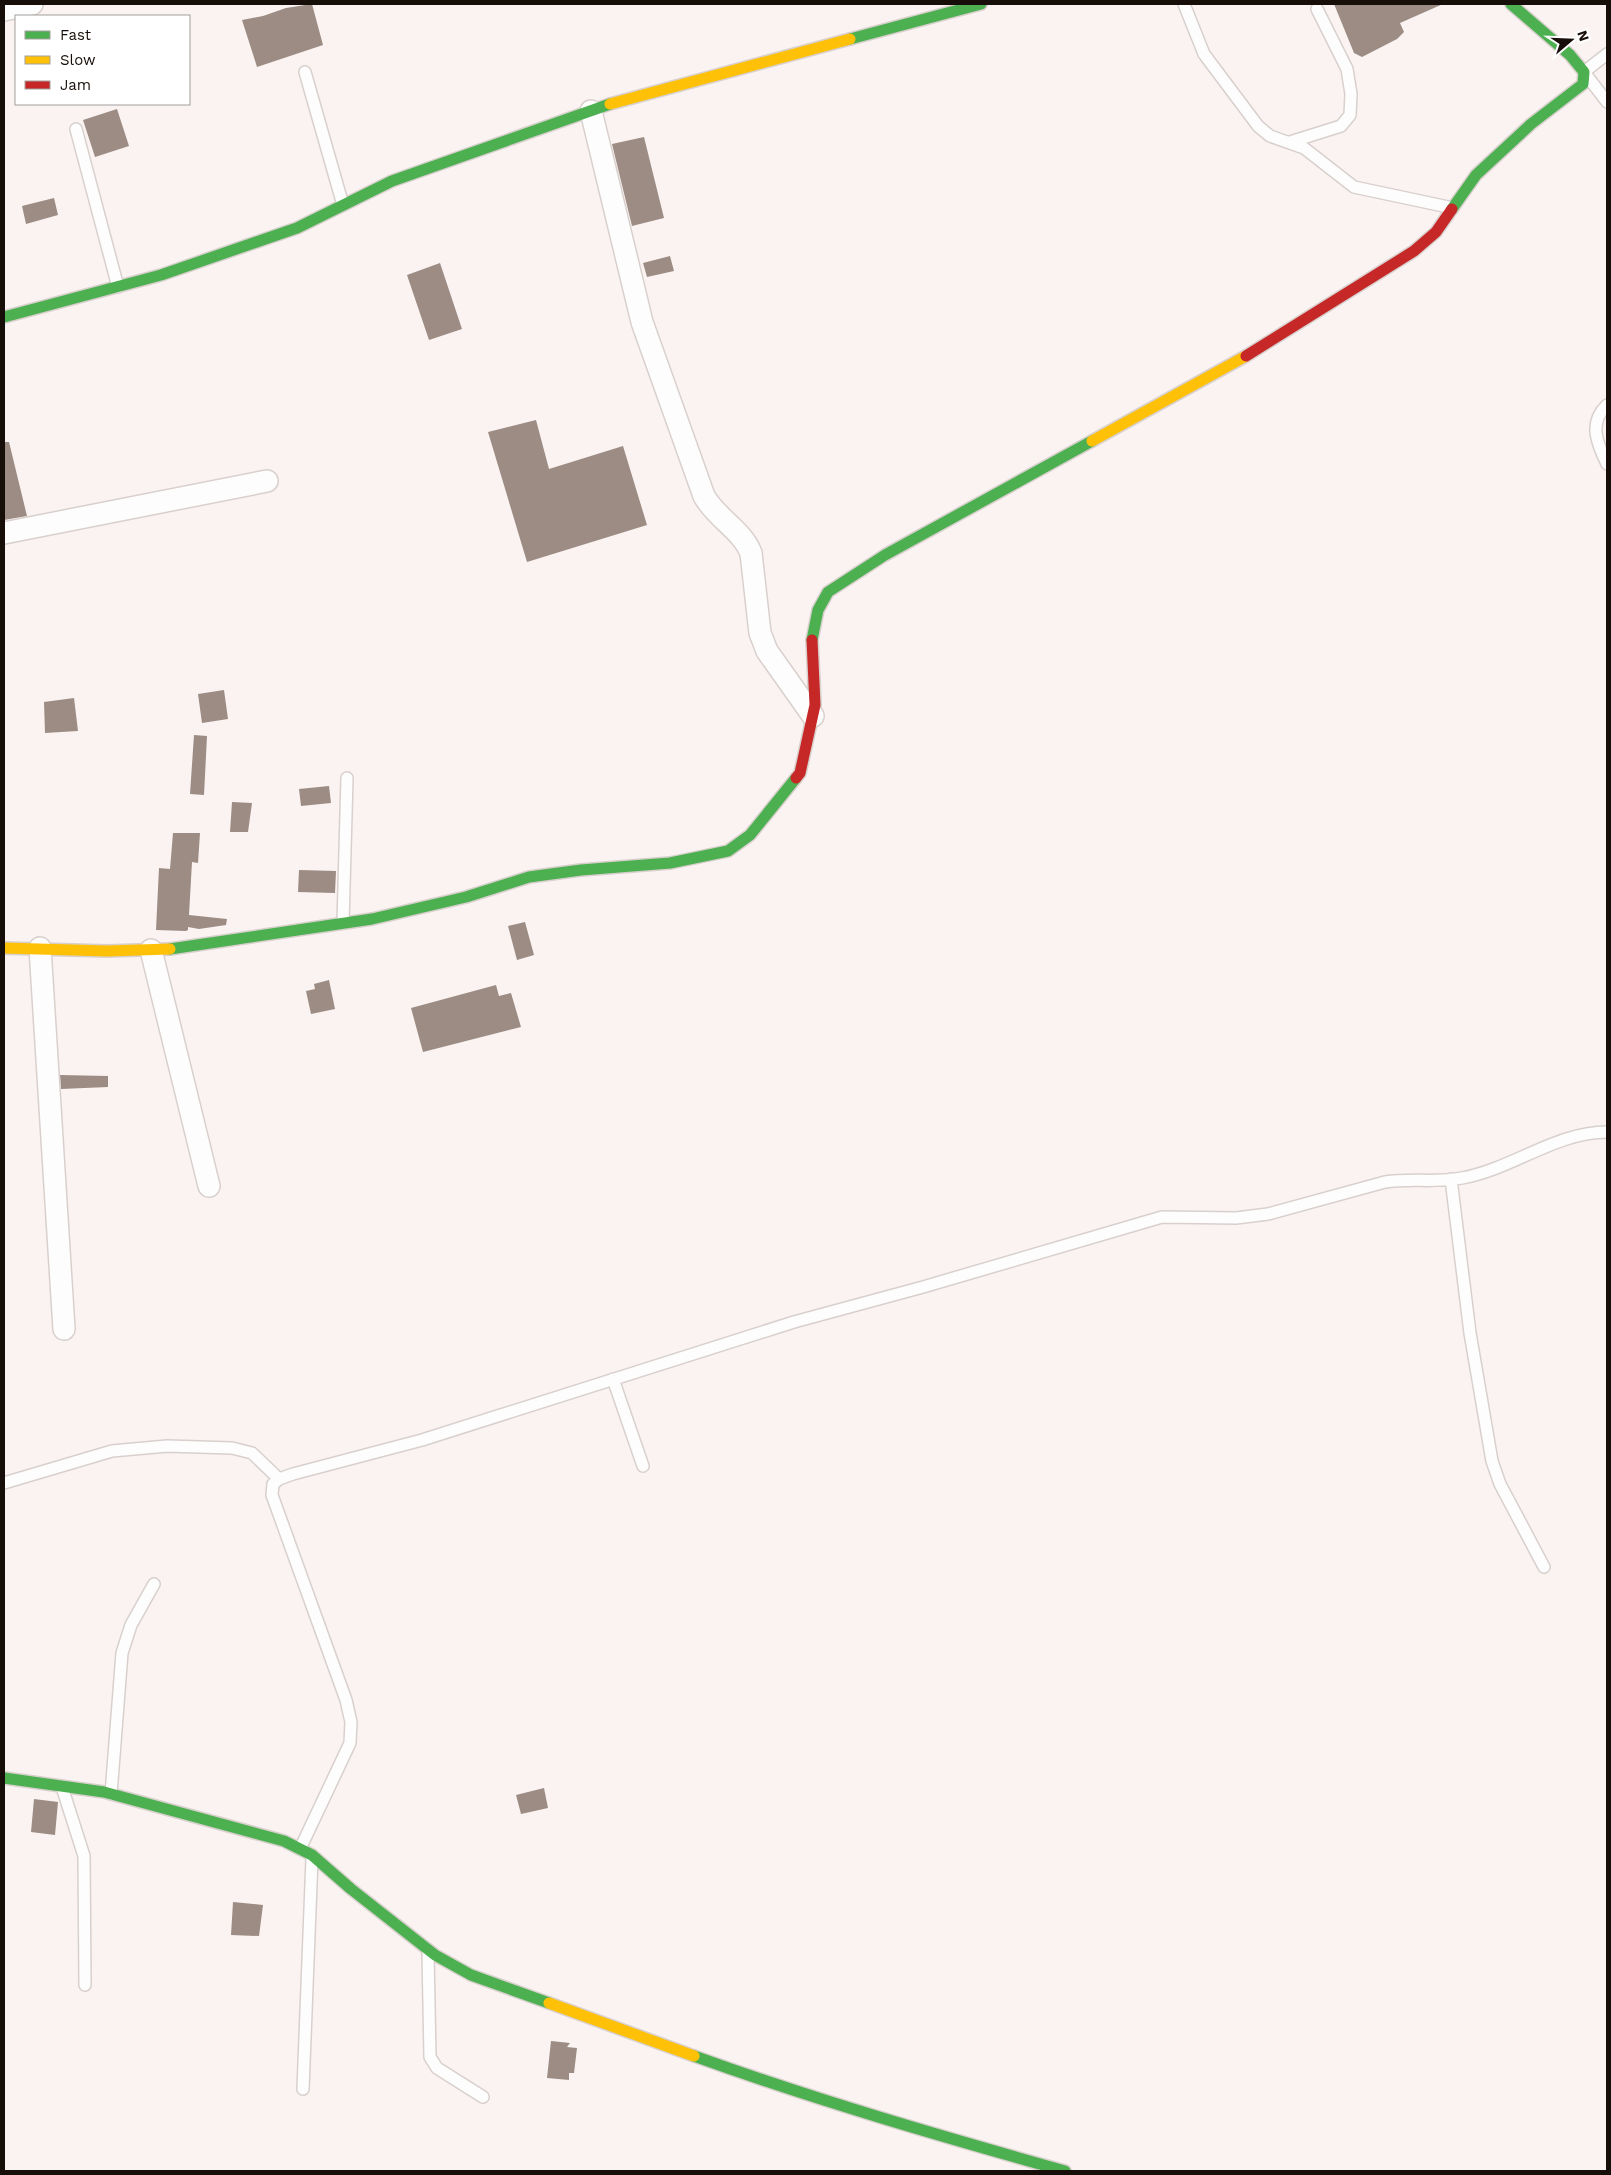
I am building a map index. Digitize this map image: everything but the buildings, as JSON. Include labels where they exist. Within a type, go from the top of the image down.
[{"type":"street","points":[[4,10],[32,4]]},
{"type":"street","points":[[4,316],[161,275],[297,228],[392,181],[627,98],[714,73],[981,4]]},
{"type":"street","points":[[4,948],[107,951],[169,949],[372,919],[466,897],[529,877],[582,870],[670,863],[728,851],[750,835],[800,774],[815,705],[811,644],[818,610],[828,592],[868,565],[965,510],[1208,378],[1290,330],[1414,251],[1436,232],[1476,175],[1531,124],[1583,84],[1584,72],[1570,55],[1511,4]]},
{"type":"street","points":[[591,111],[642,322],[676,423],[710,508],[746,542],[748,547],[760,633],[767,651],[813,716]]},
{"type":"street","points":[[4,533],[266,481]]},
{"type":"street","points":[[40,948],[64,1329]]},
{"type":"street","points":[[151,950],[209,1186]]},
{"type":"street","points":[[4,1778],[111,1794],[275,1838],[312,1855],[351,1889],[428,1949],[471,1975],[777,2086],[924,2132],[1065,2171]]},
{"type":"lane","points":[[1184,4],[1204,54],[1258,126],[1270,136],[1304,148],[1354,188],[1454,208]]},
{"type":"lane","points":[[1290,142],[1342,126],[1350,115],[1351,87],[1347,69],[1317,9]]},
{"type":"lane","points":[[1607,54],[1584,72],[1607,102]]},
{"type":"lane","points":[[305,72],[343,205]]},
{"type":"lane","points":[[76,129],[118,287]]},
{"type":"lane","points":[[1607,405],[1599,413],[1595,440],[1607,464]]},
{"type":"lane","points":[[343,923],[346,778]]},
{"type":"lane","points":[[300,1849],[342,1764],[350,1742],[351,1722],[346,1700],[272,1494],[273,1484],[279,1479],[317,1467],[422,1440],[794,1322],[923,1287],[1162,1217],[1236,1218],[1268,1214],[1385,1182],[1404,1179],[1462,1178],[1498,1167],[1574,1136],[1607,1132]]},
{"type":"lane","points":[[1451,1179],[1470,1333],[1492,1461],[1500,1484],[1544,1567]]},
{"type":"lane","points":[[613,1379],[643,1466]]},
{"type":"lane","points":[[4,1483],[112,1450],[167,1446],[232,1448],[252,1453],[279,1479]]},
{"type":"lane","points":[[111,1794],[122,1652],[131,1625],[154,1584]]},
{"type":"lane","points":[[61,1786],[84,1856],[85,1985]]},
{"type":"lane","points":[[302,2089],[312,1855]]},
{"type":"lane","points":[[428,1949],[430,2057],[438,2068],[483,2098]]},
{"type":"traffic: fast","points":[[850,39],[981,4]]},
{"type":"traffic: fast","points":[[1452,209],[1476,175],[1531,124],[1583,84],[1584,72],[1570,55],[1511,4]]},
{"type":"traffic: fast","points":[[4,317],[161,275],[297,228],[392,181],[610,104]]},
{"type":"traffic: fast","points":[[812,640],[818,610],[828,592],[885,555],[1092,441]]},
{"type":"traffic: fast","points":[[170,949],[372,919],[466,897],[529,877],[581,870],[670,863],[728,851],[750,835],[796,778]]},
{"type":"traffic: fast","points":[[4,1778],[104,1792],[284,1841],[312,1855],[351,1889],[435,1955],[471,1975],[549,2003]]},
{"type":"traffic: fast","points":[[694,2056],[878,2117],[1065,2171]]},
{"type":"traffic: slow","points":[[610,104],[850,39]]},
{"type":"traffic: slow","points":[[1092,441],[1246,356]]},
{"type":"traffic: slow","points":[[4,948],[107,951],[170,949]]},
{"type":"traffic: slow","points":[[549,2003],[694,2056]]},
{"type":"traffic: jam","points":[[1246,356],[1414,251],[1436,232],[1452,209]]},
{"type":"traffic: jam","points":[[796,778],[800,773],[815,705],[812,640]]}]
